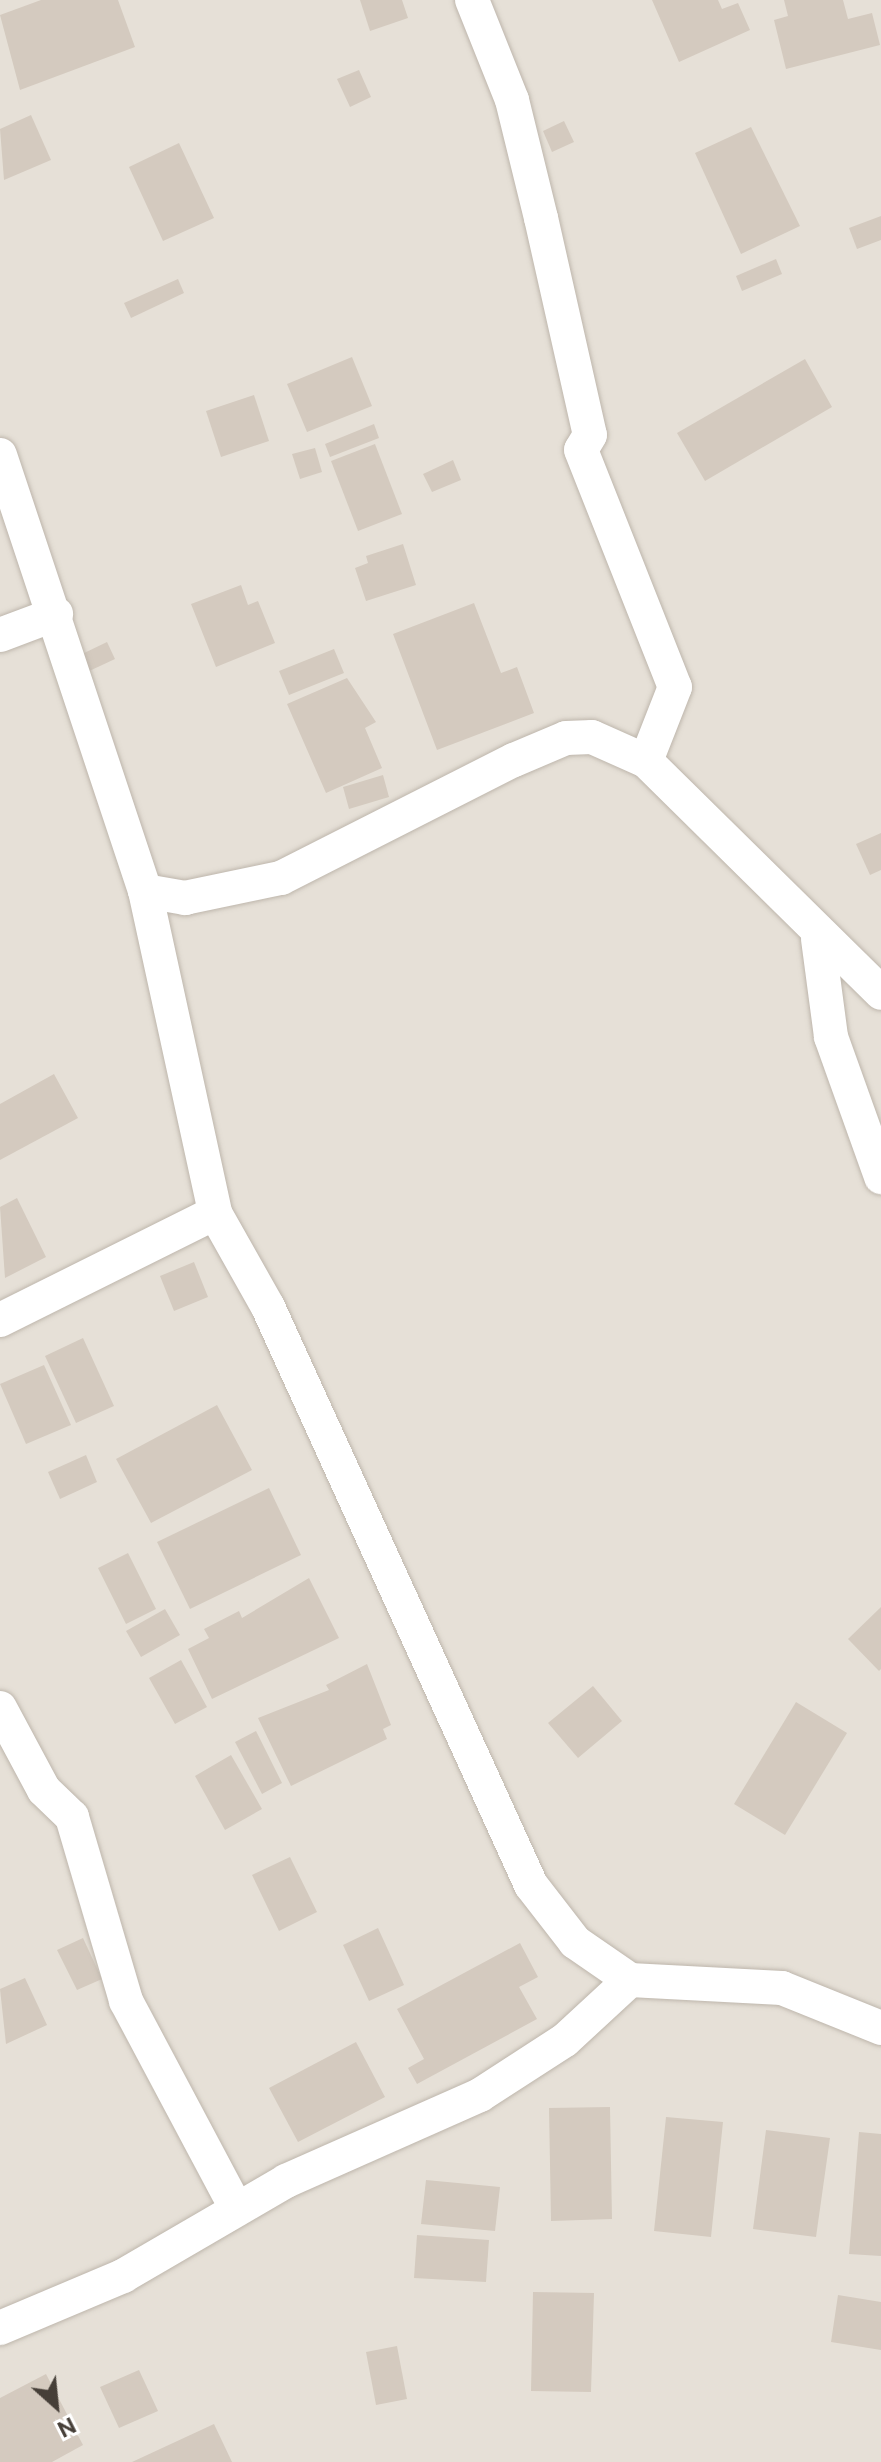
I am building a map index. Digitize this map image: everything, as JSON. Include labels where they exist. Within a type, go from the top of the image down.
[{"type":"street","points":[[472,0],[512,100],[541,218],[590,435],[581,450],[675,687],[646,761]]},
{"type":"street","points":[[0,455],[56,614],[145,891],[215,1213],[268,1307],[531,1885],[575,1942],[630,1980],[782,1988],[881,2028]]},
{"type":"street","points":[[0,635],[56,614]]},
{"type":"street","points":[[145,891],[185,898],[281,878],[566,738],[613,741],[646,761],[818,939],[881,993]]},
{"type":"street","points":[[818,939],[831,1037],[881,1177]]},
{"type":"street","points":[[0,1320],[215,1213]]},
{"type":"street","points":[[0,1708],[44,1790],[72,1817],[126,2001],[236,2208]]},
{"type":"street","points":[[0,2328],[123,2276],[236,2208],[514,2076],[630,1980]]},
{"type":"shaded area","points":[[0,0],[881,0],[881,2462],[0,2462]]},
{"type":"building","points":[[41,0],[118,0],[135,47],[20,90],[0,15]]},
{"type":"building","points":[[360,0],[402,0],[408,18],[370,31]]},
{"type":"building","points":[[652,0],[718,0],[722,9],[738,3],[750,30],[679,62]]},
{"type":"building","points":[[784,0],[843,0],[848,19],[872,13],[880,45],[786,69],[774,20],[788,16]]},
{"type":"building","points":[[359,70],[371,97],[350,107],[337,79]]},
{"type":"building","points":[[31,115],[51,160],[4,180],[0,129]]},
{"type":"building","points":[[564,121],[574,142],[552,152],[543,131]]},
{"type":"building","points":[[751,127],[800,226],[741,254],[695,153]]},
{"type":"building","points":[[179,143],[214,218],[163,241],[129,167]]},
{"type":"building","points":[[881,216],[881,240],[857,249],[849,228]]},
{"type":"building","points":[[776,259],[782,274],[742,291],[736,276]]},
{"type":"building","points":[[178,279],[184,293],[131,318],[124,303]]},
{"type":"building","points":[[352,357],[372,406],[307,432],[287,384]]},
{"type":"building","points":[[805,359],[832,407],[705,481],[677,433]]},
{"type":"building","points":[[254,395],[269,441],[221,457],[206,411]]},
{"type":"building","points":[[374,424],[379,438],[330,457],[325,444]]},
{"type":"building","points":[[375,444],[402,514],[358,531],[331,461]]},
{"type":"building","points":[[315,448],[322,472],[300,479],[292,454]]},
{"type":"building","points":[[453,460],[461,480],[432,492],[423,474]]},
{"type":"building","points":[[403,544],[416,585],[366,601],[355,568],[368,563],[366,556]]},
{"type":"building","points":[[241,585],[248,605],[258,601],[275,643],[216,667],[191,604]]},
{"type":"building","points":[[474,603],[501,673],[517,667],[534,713],[437,750],[393,634]]},
{"type":"building","points":[[107,642],[115,659],[85,673],[78,656]]},
{"type":"building","points":[[334,649],[344,673],[289,695],[279,671]]},
{"type":"building","points":[[347,678],[376,722],[365,728],[382,768],[326,793],[287,704]]},
{"type":"building","points":[[383,775],[389,797],[349,809],[343,787]]},
{"type":"building","points":[[881,833],[881,870],[870,875],[856,844]]},
{"type":"building","points":[[54,1074],[78,1118],[0,1160],[0,1104]]},
{"type":"building","points":[[17,1198],[46,1257],[5,1278],[0,1207]]},
{"type":"building","points":[[194,1262],[208,1297],[174,1311],[160,1276]]},
{"type":"building","points":[[83,1338],[114,1406],[76,1423],[45,1356]]},
{"type":"building","points":[[44,1365],[71,1425],[26,1444],[0,1384]]},
{"type":"building","points":[[217,1405],[252,1470],[151,1523],[116,1459]]},
{"type":"building","points":[[86,1455],[97,1482],[60,1499],[48,1472]]},
{"type":"building","points":[[269,1488],[301,1555],[190,1609],[157,1542]]},
{"type":"building","points":[[128,1553],[156,1609],[126,1624],[98,1568]]},
{"type":"building","points":[[309,1578],[339,1638],[212,1699],[188,1649],[209,1638],[204,1629],[239,1611],[242,1618]]},
{"type":"building","points":[[881,1607],[881,1669],[879,1671],[848,1639]]},
{"type":"building","points":[[165,1609],[180,1635],[141,1657],[126,1631]]},
{"type":"building","points":[[181,1660],[207,1707],[175,1724],[149,1678]]},
{"type":"building","points":[[367,1664],[391,1725],[383,1729],[387,1739],[291,1786],[258,1718],[329,1690],[326,1685]]},
{"type":"building","points":[[593,1686],[622,1721],[578,1758],[548,1723]]},
{"type":"building","points":[[796,1702],[847,1733],[785,1835],[734,1804]]},
{"type":"building","points":[[256,1731],[282,1783],[262,1794],[235,1742]]},
{"type":"building","points":[[231,1755],[262,1809],[225,1830],[195,1776]]},
{"type":"building","points":[[290,1857],[317,1912],[279,1931],[252,1875]]},
{"type":"building","points":[[378,1928],[404,1985],[369,2001],[343,1945]]},
{"type":"building","points":[[83,1938],[102,1979],[77,1990],[57,1950]]},
{"type":"building","points":[[520,1943],[538,1977],[519,1987],[537,2019],[417,2084],[408,2068],[424,2059],[397,2009]]},
{"type":"building","points":[[25,1978],[47,2025],[6,2044],[0,1989]]},
{"type":"building","points":[[356,2042],[385,2097],[298,2142],[269,2088]]},
{"type":"building","points":[[610,2107],[612,2219],[551,2221],[549,2108]]},
{"type":"building","points":[[666,2117],[723,2122],[711,2237],[654,2231]]},
{"type":"building","points":[[766,2130],[830,2138],[816,2237],[753,2229]]},
{"type":"building","points":[[859,2132],[881,2134],[881,2256],[849,2254]]},
{"type":"building","points":[[426,2180],[500,2187],[495,2231],[421,2224]]},
{"type":"building","points":[[417,2235],[489,2240],[486,2282],[414,2278]]},
{"type":"building","points":[[533,2292],[594,2293],[591,2392],[531,2391]]},
{"type":"building","points":[[838,2295],[881,2302],[881,2350],[831,2342]]},
{"type":"building","points":[[397,2346],[407,2399],[376,2405],[366,2352]]},
{"type":"building","points":[[139,2370],[158,2411],[119,2428],[100,2387]]},
{"type":"building","points":[[46,2374],[83,2445],[52,2462],[0,2462],[0,2398]]},
{"type":"building","points":[[214,2424],[232,2462],[132,2462]]}]
